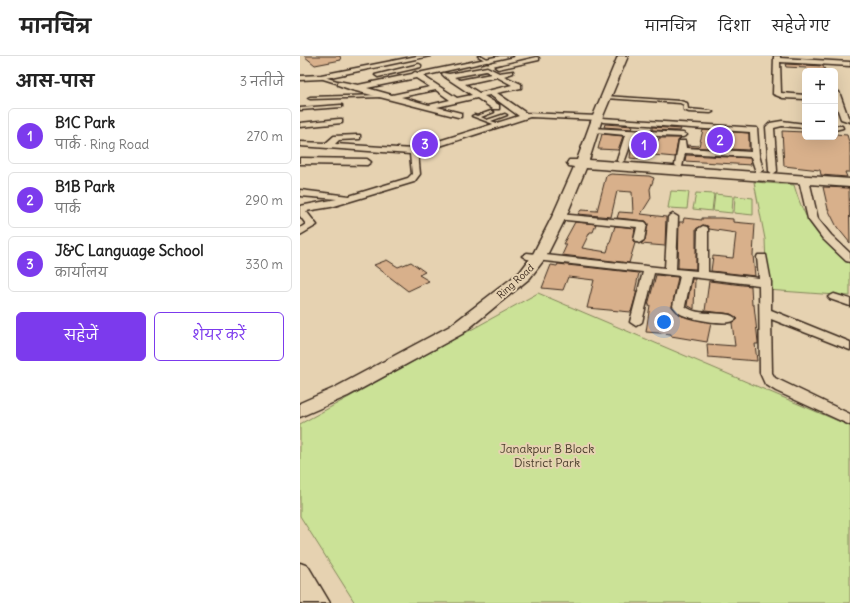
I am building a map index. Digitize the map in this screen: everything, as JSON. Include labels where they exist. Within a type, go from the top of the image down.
[{"type":"street","points":[[300,78],[321,77],[427,56]]},
{"type":"street","points":[[355,88],[507,56]]},
{"type":"street","name":"Ring Road","points":[[596,121],[617,56]]},
{"type":"street","name":"Ring Road","points":[[533,257],[537,240],[579,160],[622,56]]},
{"type":"street","points":[[416,57],[469,89],[494,109]]},
{"type":"street","points":[[802,98],[777,94],[777,58],[850,64]]},
{"type":"street","points":[[372,92],[448,77],[465,72],[537,59]]},
{"type":"street","points":[[828,63],[829,68]]},
{"type":"street","points":[[428,64],[341,83],[458,115]]},
{"type":"street","points":[[407,68],[457,101]]},
{"type":"street","points":[[428,107],[518,86],[487,69]]},
{"type":"street","points":[[465,72],[496,92],[525,116]]},
{"type":"street","points":[[458,83],[511,72]]},
{"type":"street","points":[[388,96],[437,88]]},
{"type":"street","points":[[411,102],[469,89]]},
{"type":"street","points":[[838,102],[845,119],[850,120]]},
{"type":"street","points":[[300,144],[414,152],[496,124],[525,116],[754,130],[755,155],[759,170]]},
{"type":"street","points":[[300,125],[339,121]]},
{"type":"street","points":[[596,121],[632,133],[683,135]]},
{"type":"street","points":[[772,171],[771,126],[781,124],[802,126]]},
{"type":"street","points":[[679,165],[684,126]]},
{"type":"street","points":[[621,160],[629,135],[632,133]]},
{"type":"street","points":[[329,145],[336,138],[357,137]]},
{"type":"street","points":[[681,150],[755,155]]},
{"type":"street","points":[[300,232],[312,225],[300,210],[328,205],[415,177],[416,164],[414,152]]},
{"type":"street","points":[[579,160],[621,160],[759,170],[803,177],[850,177]]},
{"type":"street","points":[[579,160],[803,177],[850,183]]},
{"type":"street","name":"Ring Road","points":[[300,400],[456,330],[525,274],[533,257],[559,217],[579,160]]},
{"type":"street","points":[[300,161],[367,162]]},
{"type":"street","points":[[803,177],[813,219],[827,237],[850,259]]},
{"type":"street","points":[[300,193],[351,197]]},
{"type":"street","points":[[559,217],[642,224],[639,240]]},
{"type":"street","points":[[670,273],[673,217]]},
{"type":"street","points":[[702,276],[703,230]]},
{"type":"street","points":[[533,257],[670,273],[765,282]]},
{"type":"street","points":[[762,258],[765,282],[766,373],[770,381],[781,388],[848,416]]},
{"type":"street","points":[[636,322],[649,270]]},
{"type":"street","points":[[686,274],[679,306],[681,310],[689,314],[730,319]]},
{"type":"street","points":[[834,297],[850,303]]},
{"type":"street","points":[[765,312],[850,346]]},
{"type":"street","name":"Ring Road","points":[[300,411],[341,392],[412,351]]},
{"type":"lane","points":[[480,56],[489,61]]},
{"type":"lane","points":[[321,77],[336,82]]},
{"type":"lane","points":[[310,98],[388,96]]},
{"type":"lane","points":[[606,97],[680,102],[686,104],[686,110],[689,111],[711,112]]},
{"type":"lane","points":[[300,109],[341,106]]},
{"type":"lane","points":[[494,109],[475,117],[496,124]]},
{"type":"lane","points":[[487,121],[505,115]]},
{"type":"green space","points":[[630,134],[654,136],[653,150],[633,149],[635,142],[628,141]]},
{"type":"green space","points":[[754,182],[794,185],[803,210],[814,229],[830,246],[850,263],[850,296],[767,290],[765,239]]},
{"type":"green space","points":[[671,191],[689,192],[687,209],[668,208]]},
{"type":"green space","points":[[696,193],[714,194],[712,211],[693,209]]},
{"type":"green space","points":[[715,194],[733,196],[732,213],[713,211]]},
{"type":"green space","points":[[735,196],[753,198],[753,215],[734,213]]},
{"type":"green space","name":"Janakpur B Block District Park","points":[[538,293],[850,426],[850,603],[355,603],[300,516],[300,424]]},
{"type":"building","points":[[304,56],[340,56],[341,60],[315,65]]},
{"type":"building","points":[[785,64],[823,66],[824,68],[806,68],[786,67]]},
{"type":"building","points":[[605,124],[633,126],[631,129],[604,127]]},
{"type":"building","points":[[652,127],[681,129],[680,131],[652,130]]},
{"type":"building","points":[[703,130],[749,133],[749,150],[687,147],[687,145],[699,146]]},
{"type":"building","points":[[782,131],[802,132],[802,140],[838,140],[838,134],[847,135],[850,145],[850,172],[845,172],[847,177],[821,175],[820,170],[784,166]]},
{"type":"building","points":[[602,134],[623,136],[618,150],[598,149]]},
{"type":"building","points":[[659,138],[681,138],[678,141],[675,157],[653,155]]},
{"type":"building","points":[[631,150],[640,150],[639,159],[630,158]]},
{"type":"building","points":[[686,155],[750,158],[751,165],[685,161]]},
{"type":"building","points":[[611,174],[649,176],[654,178],[650,189],[651,198],[641,214],[666,217],[665,246],[641,244],[645,240],[648,224],[646,221],[617,218],[619,212],[633,213],[632,192],[617,191],[611,217],[578,214],[581,210],[597,211],[606,176]]},
{"type":"building","points":[[823,187],[849,188],[850,243],[837,227],[828,209]]},
{"type":"building","points":[[684,218],[702,220],[702,218],[733,219],[733,222],[755,224],[753,255],[755,276],[711,271],[713,256],[733,258],[736,233],[709,229],[707,226],[703,225],[696,229],[696,269],[678,268],[679,222],[683,222]]},
{"type":"building","points":[[575,222],[596,224],[593,232],[590,232],[582,248],[607,252],[615,226],[635,228],[633,241],[637,243],[635,243],[629,263],[562,255],[567,244],[563,244]]},
{"type":"building","points":[[387,260],[398,267],[411,262],[425,272],[419,275],[429,281],[408,291],[374,265]]},
{"type":"building","points":[[558,264],[639,273],[635,291],[637,291],[631,312],[587,308],[594,280],[568,277],[563,290],[542,288],[551,265],[557,266]]},
{"type":"building","points":[[656,275],[678,277],[672,307],[682,316],[711,323],[707,342],[671,336],[671,334],[646,332],[650,305],[648,305]]},
{"type":"building","points":[[692,279],[695,279],[694,309],[687,305]]},
{"type":"building","points":[[709,281],[751,286],[752,305],[754,305],[758,342],[758,344],[755,344],[757,361],[708,357],[707,344],[735,346],[732,323],[738,319],[731,314],[705,311]]},
{"type":"place","name":"B1B Park","points":[[720,140]]},
{"type":"place","name":"J&C Language School","points":[[425,144]]},
{"type":"place","name":"B1C Park","points":[[644,145]]}]
